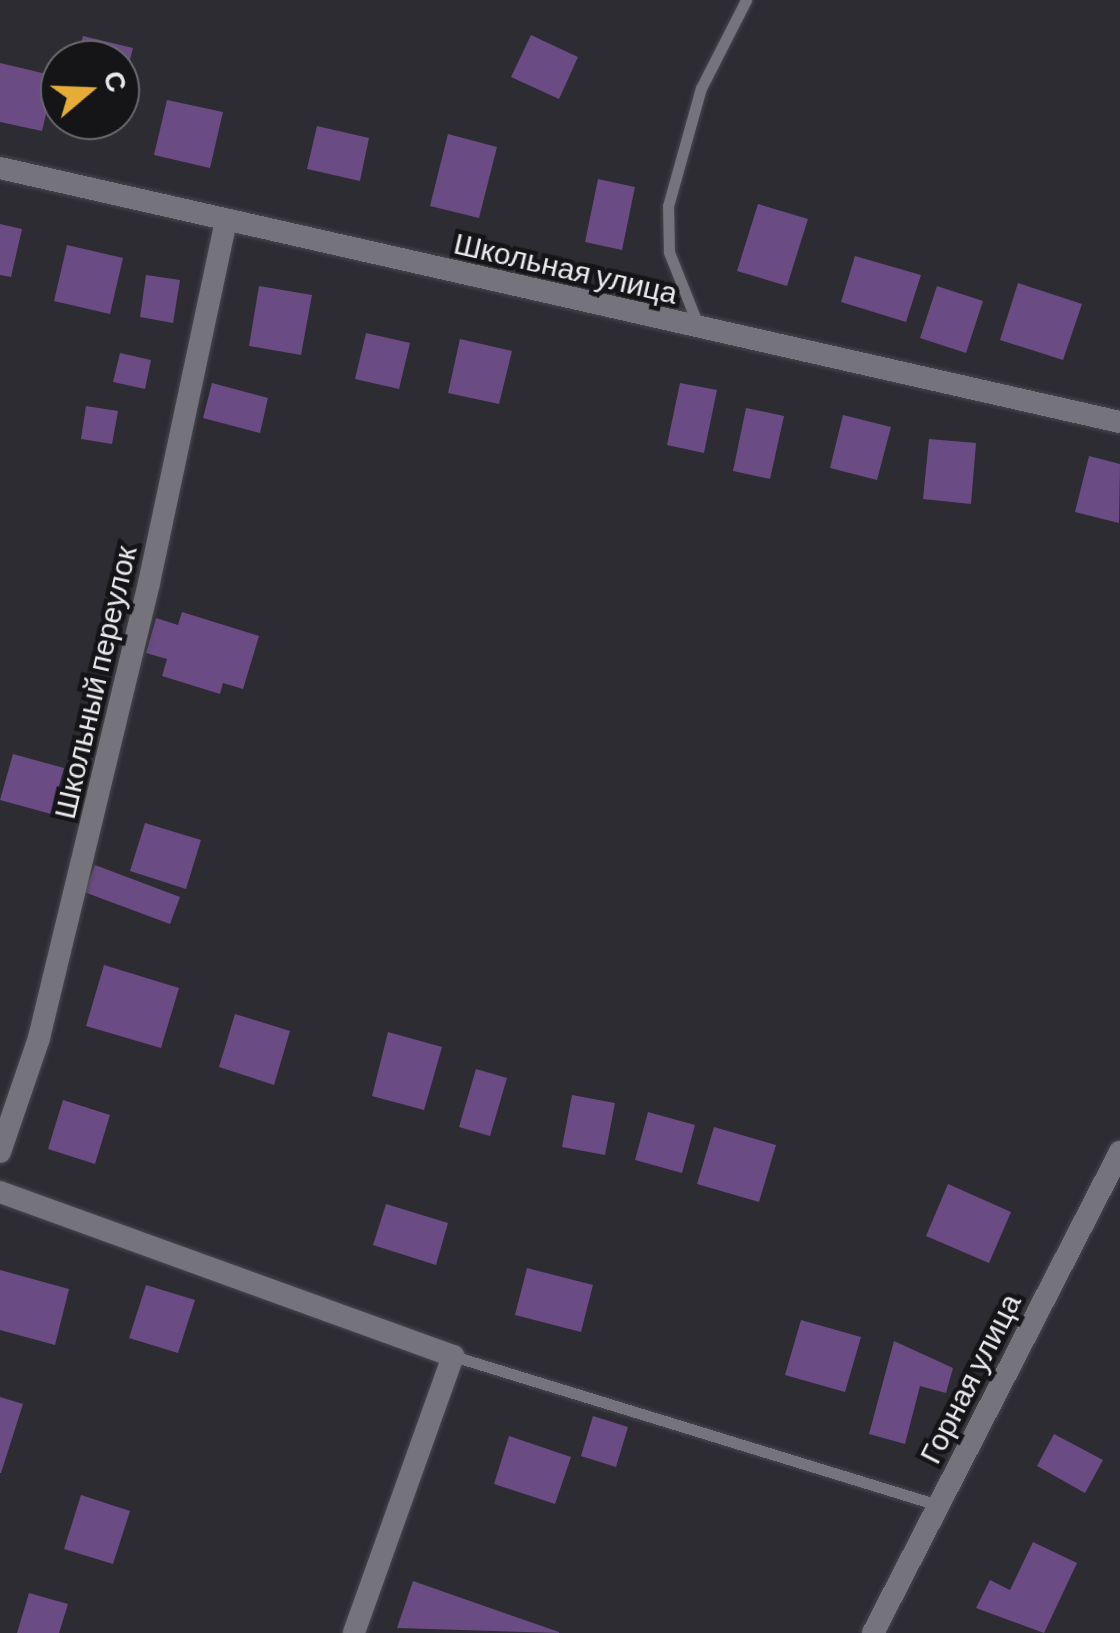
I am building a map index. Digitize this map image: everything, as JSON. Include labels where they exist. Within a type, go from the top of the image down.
[{"type":"street","name":"Школьная улица","points":[[0,168],[1120,422]]},
{"type":"street","name":"Школьный переулок","points":[[0,1152],[38,1038],[145,602],[226,221]]},
{"type":"street","name":"Горная улица","points":[[873,1633],[1120,1152]]},
{"type":"street","points":[[0,1192],[452,1356],[354,1633]]},
{"type":"lane","points":[[700,328],[669,252],[668,206],[701,88],[746,0]]},
{"type":"lane","points":[[452,1356],[938,1505]]},
{"type":"building","points":[[531,35],[578,57],[559,99],[511,77]]},
{"type":"building","points":[[0,63],[40,72],[40,131],[0,122]]},
{"type":"building","points":[[167,100],[223,112],[210,168],[154,155]]},
{"type":"building","points":[[317,126],[369,138],[360,181],[307,169]]},
{"type":"building","points":[[448,134],[497,147],[479,218],[430,206]]},
{"type":"building","points":[[598,179],[635,187],[622,250],[585,242]]},
{"type":"building","points":[[758,204],[808,219],[787,286],[737,271]]},
{"type":"building","points":[[0,224],[22,229],[11,277],[0,275]]},
{"type":"building","points":[[67,245],[123,258],[110,314],[54,301]]},
{"type":"building","points":[[855,256],[921,275],[906,322],[841,302]]},
{"type":"building","points":[[146,275],[180,280],[173,323],[140,317]]},
{"type":"building","points":[[1018,283],[1082,304],[1063,360],[1000,340]]},
{"type":"building","points":[[259,286],[312,295],[301,355],[249,346]]},
{"type":"building","points":[[937,286],[983,301],[966,353],[920,338]]},
{"type":"building","points":[[366,333],[410,343],[399,389],[355,379]]},
{"type":"building","points":[[460,339],[512,351],[499,404],[448,393]]},
{"type":"building","points":[[120,353],[151,360],[145,389],[113,382]]},
{"type":"building","points":[[212,383],[268,398],[260,433],[203,418]]},
{"type":"building","points":[[680,383],[717,390],[704,453],[667,445]]},
{"type":"building","points":[[86,406],[118,411],[112,444],[81,439]]},
{"type":"building","points":[[746,408],[784,416],[770,479],[733,471]]},
{"type":"building","points":[[843,415],[891,427],[877,480],[830,468]]},
{"type":"building","points":[[929,439],[976,443],[971,504],[923,499]]},
{"type":"building","points":[[1089,456],[1120,464],[1119,523],[1075,512]]},
{"type":"building","points":[[182,612],[259,636],[243,689],[223,683],[220,694],[162,676],[167,659],[146,653],[156,618],[178,625]]},
{"type":"building","points":[[13,754],[64,768],[51,814],[0,800]]},
{"type":"building","points":[[145,823],[201,840],[186,889],[130,871]]},
{"type":"building","points":[[95,865],[180,897],[170,924],[84,892]]},
{"type":"building","points":[[104,965],[179,988],[161,1048],[86,1026]]},
{"type":"building","points":[[235,1014],[290,1031],[274,1085],[219,1067]]},
{"type":"building","points":[[388,1032],[442,1047],[424,1110],[372,1096]]},
{"type":"building","points":[[476,1069],[507,1078],[490,1136],[459,1127]]},
{"type":"building","points":[[572,1095],[615,1103],[605,1155],[562,1147]]},
{"type":"building","points":[[63,1100],[110,1115],[95,1164],[48,1149]]},
{"type":"building","points":[[648,1112],[695,1125],[682,1173],[635,1160]]},
{"type":"building","points":[[714,1127],[776,1145],[759,1202],[697,1184]]},
{"type":"building","points":[[948,1184],[1011,1212],[989,1263],[926,1236]]},
{"type":"building","points":[[386,1204],[448,1223],[436,1265],[373,1245]]},
{"type":"building","points":[[527,1268],[593,1285],[581,1332],[515,1315]]},
{"type":"building","points":[[0,1270],[69,1289],[55,1345],[0,1330]]},
{"type":"building","points":[[146,1285],[195,1300],[178,1353],[129,1338]]},
{"type":"building","points":[[801,1320],[861,1337],[845,1392],[785,1375]]},
{"type":"building","points":[[894,1341],[953,1368],[946,1393],[920,1386],[905,1444],[869,1434]]},
{"type":"building","points":[[0,1397],[23,1404],[1,1473],[0,1473]]},
{"type":"building","points":[[593,1416],[628,1427],[616,1467],[581,1456]]},
{"type":"building","points":[[1054,1434],[1103,1460],[1085,1493],[1037,1466]]},
{"type":"building","points":[[509,1436],[571,1457],[555,1504],[494,1484]]},
{"type":"building","points":[[81,1495],[130,1511],[113,1564],[64,1549]]},
{"type":"building","points":[[1033,1542],[1077,1563],[1044,1633],[976,1608],[990,1580],[1010,1590]]},
{"type":"building","points":[[413,1581],[559,1632],[559,1633],[397,1628]]},
{"type":"building","points":[[29,1593],[68,1604],[59,1633],[17,1633]]}]
